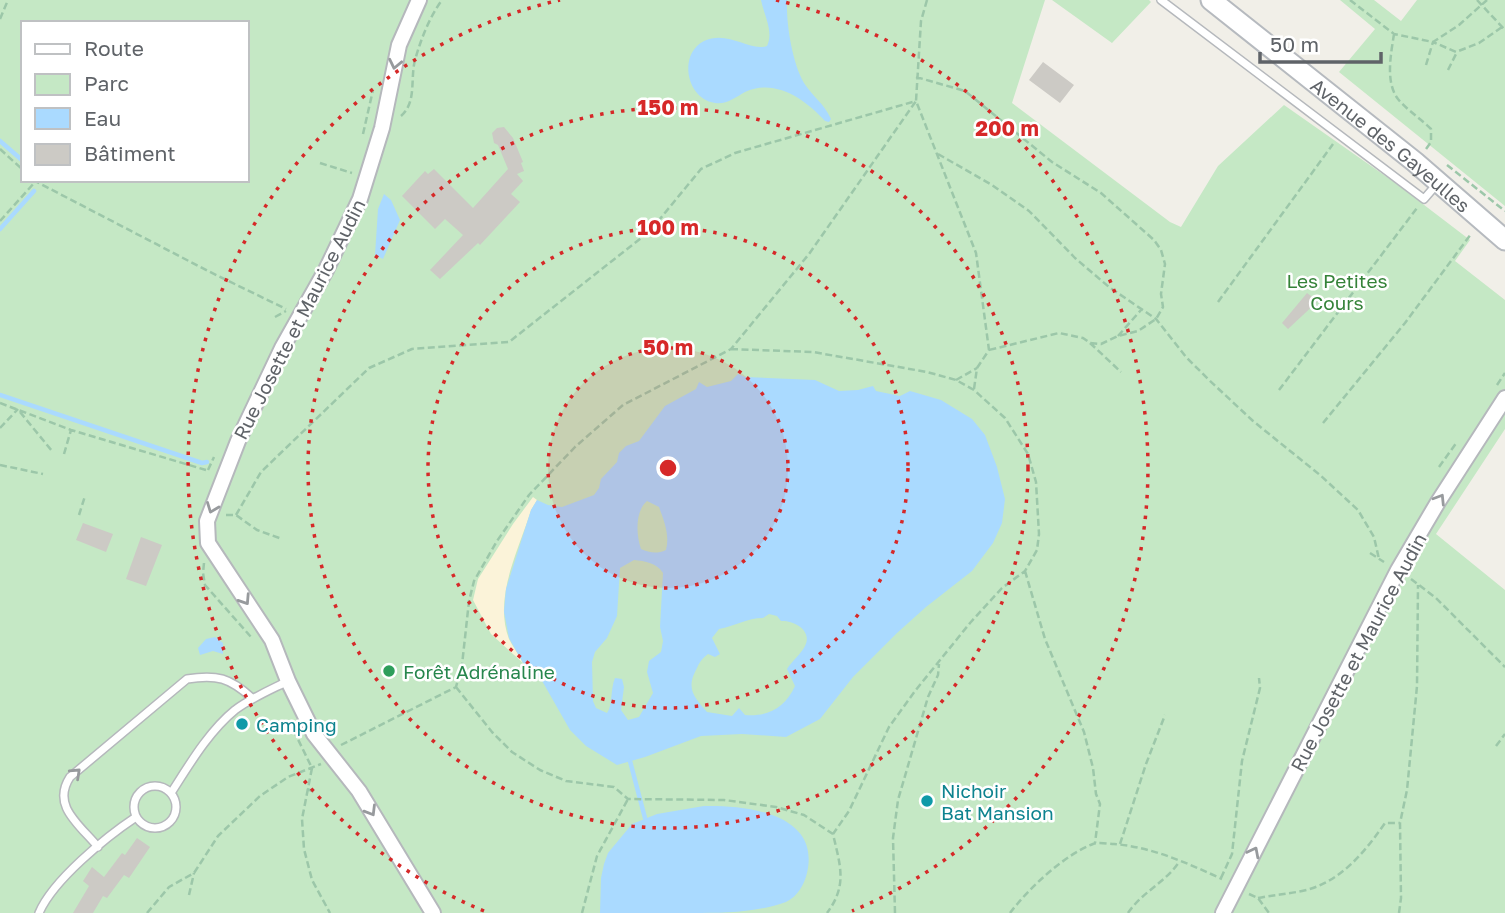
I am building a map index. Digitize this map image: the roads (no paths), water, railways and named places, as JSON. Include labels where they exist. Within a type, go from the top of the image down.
[{"type":"street","name":"Rue Josette et Maurice Audin","points":[[288,681],[272,640],[208,543],[207,521],[238,441],[282,348],[353,217],[369,176],[382,128],[399,45],[419,0]]},
{"type":"street","name":"Avenue des Gayeulles","points":[[1211,0],[1415,162],[1505,240]]},
{"type":"street","name":"Rue Josette et Maurice Audin","points":[[1223,913],[1398,570],[1505,398]]},
{"type":"street","points":[[288,681],[314,734],[359,791],[433,913]]},
{"type":"lane","points":[[1161,0],[1424,199],[1438,182]]},
{"type":"lane","points":[[99,847],[64,807],[62,788],[70,777],[187,679],[207,676],[224,679],[239,686],[252,698]]},
{"type":"lane","points":[[171,793],[210,737],[233,712],[252,698],[288,681]]},
{"type":"lane","points":[[158,786],[171,793],[176,803],[175,814],[169,824],[152,828],[141,823],[136,817],[134,803],[141,791],[147,787],[158,786]]},
{"type":"lane","points":[[39,913],[44,900],[66,875],[136,817]]},
{"type":"water","points":[[761,0],[787,0],[789,31],[796,64],[804,83],[828,113],[831,119],[829,122],[799,98],[778,89],[756,88],[727,102],[715,103],[705,100],[692,85],[688,65],[696,47],[704,41],[722,38],[753,46],[767,46],[769,29]]},
{"type":"water","points":[[384,194],[391,200],[400,220],[383,259],[375,255],[378,209]]},
{"type":"water","points":[[738,374],[745,377],[815,380],[839,391],[873,386],[876,391],[900,396],[910,391],[941,400],[972,419],[985,435],[1005,499],[1002,523],[993,543],[972,571],[897,633],[853,677],[820,719],[786,737],[742,734],[701,736],[617,765],[586,746],[570,730],[541,679],[523,663],[509,638],[504,612],[506,589],[531,510],[537,500],[562,507],[594,495],[601,479],[617,462],[619,453],[626,446],[639,441],[665,406],[696,389],[699,382],[707,387],[731,381]],"holes":[[[647,501],[659,507],[667,533],[666,550],[653,552],[641,549],[638,524],[640,511]],[[638,560],[654,565],[663,573],[660,627],[663,641],[661,652],[649,661],[647,672],[653,693],[639,717],[628,720],[621,710],[624,687],[622,679],[615,678],[607,713],[596,708],[593,701],[592,662],[595,652],[607,638],[617,616],[620,568]],[[769,614],[777,616],[781,621],[800,627],[806,635],[805,646],[787,669],[795,686],[791,694],[775,710],[768,713],[745,715],[739,708],[732,716],[707,712],[694,694],[692,678],[703,658],[708,654],[715,657],[720,654],[712,638],[719,629],[763,618]]]},
{"type":"water","points":[[215,637],[223,643],[223,654],[213,651],[200,655],[198,648],[206,639]]},
{"type":"water","points":[[704,806],[758,811],[791,825],[803,837],[808,853],[807,873],[797,893],[786,902],[739,912],[600,913],[604,864],[608,853],[632,824],[657,814]]},
{"type":"waterway","points":[[0,141],[21,159]]},
{"type":"waterway","points":[[0,229],[34,191]]},
{"type":"waterway","points":[[0,395],[202,463],[207,462]]},
{"type":"waterway","points":[[630,761],[645,818]]},
{"type":"place","name":"Forêt Adrénaline","points":[[389,671]]},
{"type":"place","name":"Camping","points":[[242,724]]},
{"type":"place","name":"Nichoir Bat Mansion","points":[[927,801]]},
{"type":"park label","name":"Les Petites Cours","points":[[1337,291]]}]
